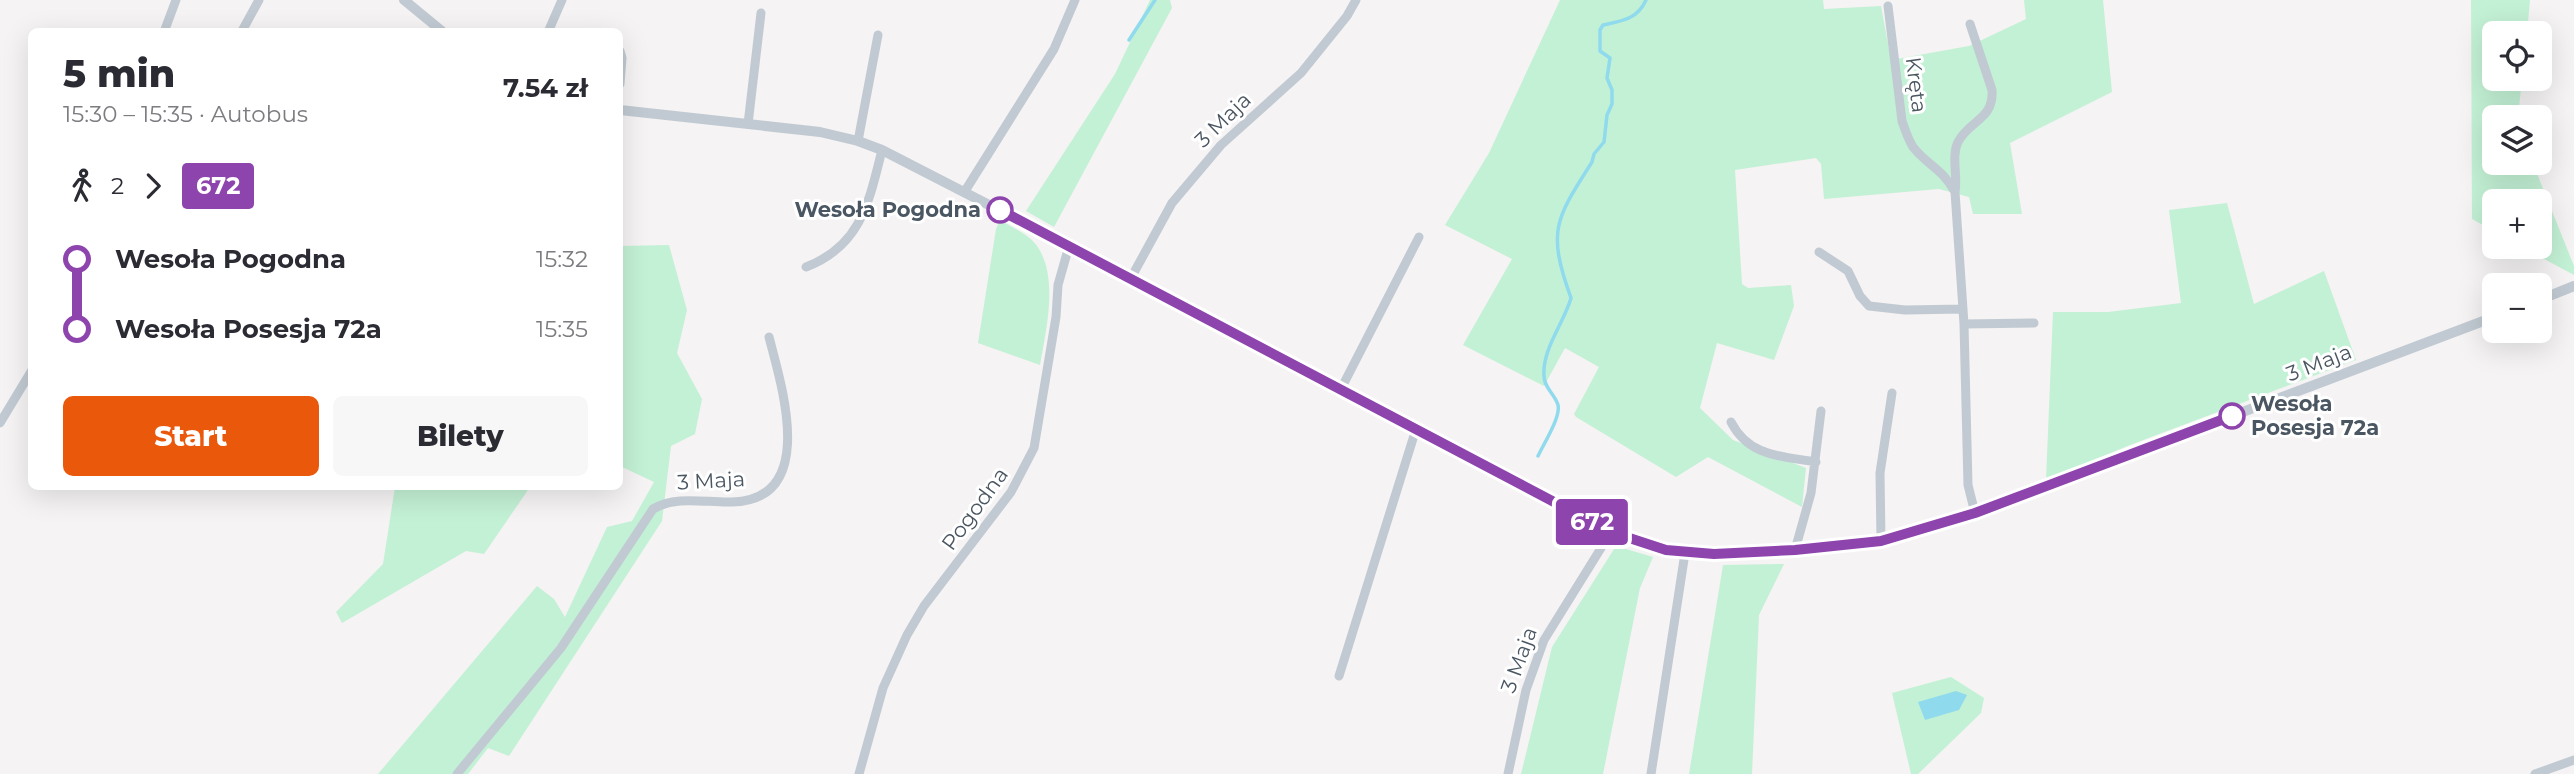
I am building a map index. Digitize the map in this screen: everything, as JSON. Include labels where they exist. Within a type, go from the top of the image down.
[{"type":"street","points":[[166,28],[176,0]]},
{"type":"street","points":[[245,28],[259,0]]},
{"type":"street","points":[[404,0],[438,28]]},
{"type":"street","points":[[550,28],[562,0]]},
{"type":"street","points":[[965,191],[1054,49],[1075,0]]},
{"type":"street","name":"3 Maja","points":[[1131,278],[1172,203],[1221,145],[1301,73],[1347,16],[1356,0]]},
{"type":"street","name":"Kręta","points":[[1888,6],[1902,121],[1907,136],[1914,148],[1948,178],[1955,192]]},
{"type":"street","points":[[748,124],[761,13]]},
{"type":"street","points":[[1970,24],[1993,99],[1987,113],[1958,140],[1956,148],[1955,192],[1964,324],[1968,485],[1975,513]]},
{"type":"street","points":[[858,141],[878,35]]},
{"type":"street","name":"3 Maja","points":[[623,110],[820,132],[882,150],[965,191],[1611,532],[1647,545],[1685,552],[1714,554],[1795,550],[1881,541],[1975,513],[2482,322]]},
{"type":"street","points":[[806,267],[836,251],[855,230],[871,194],[882,150]]},
{"type":"street","points":[[1340,389],[1419,237]]},
{"type":"street","name":"Pogodna","points":[[859,774],[883,688],[907,635],[924,606],[1011,492],[1034,448],[1056,317],[1058,285],[1069,246]]},
{"type":"street","points":[[1819,252],[1848,271],[1860,296],[1869,306],[1905,310],[1963,309]]},
{"type":"street","points":[[2552,295],[2574,286]]},
{"type":"street","points":[[1964,324],[2034,323]]},
{"type":"street","name":"3 Maja","points":[[457,774],[561,648],[653,509],[669,502],[747,500],[760,497],[778,481],[785,463],[789,438],[788,419],[769,337]]},
{"type":"street","points":[[0,423],[28,377]]},
{"type":"street","points":[[1881,541],[1880,473],[1892,393]]},
{"type":"street","points":[[1795,550],[1811,493],[1821,411]]},
{"type":"street","points":[[1731,422],[1738,435],[1749,445],[1767,453],[1816,463]]},
{"type":"street","points":[[1339,676],[1416,429]]},
{"type":"street","name":"3 Maja","points":[[1508,774],[1526,690],[1544,640],[1611,532]]},
{"type":"street","points":[[1651,774],[1685,552]]},
{"type":"street","points":[[2535,774],[2574,760]]},
{"type":"green space","points":[[1150,0],[1170,0],[1172,8],[1054,227],[1026,211],[1115,74]]},
{"type":"green space","points":[[1560,0],[1823,0],[1824,9],[1881,6],[1891,60],[1969,46],[2026,19],[2024,0],[2103,0],[2112,92],[2010,143],[2022,214],[1973,214],[1969,197],[1939,189],[1824,199],[1821,164],[1816,158],[1735,170],[1742,284],[1748,288],[1791,285],[1794,306],[1774,360],[1717,343],[1700,408],[1733,440],[1806,468],[1802,507],[1708,457],[1676,477],[1576,417],[1574,414],[1599,367],[1565,348],[1544,386],[1463,345],[1512,259],[1445,225],[1489,153]]},
{"type":"green space","points":[[2471,0],[2530,0],[2528,21],[2482,21],[2482,91],[2521,91],[2519,105],[2482,105],[2482,175],[2538,175],[2543,189],[2482,189],[2482,224],[2472,219]]},
{"type":"green space","points":[[2227,203],[2254,304],[2324,271],[2356,360],[2130,445],[2046,480],[2053,312],[2108,312],[2181,303],[2169,210]]},
{"type":"green space","points":[[2552,211],[2574,266],[2574,275],[2544,259],[2552,259]]},
{"type":"green space","points":[[1000,220],[1037,246],[1048,273],[1049,304],[1040,365],[978,343],[996,229]]},
{"type":"green space","points":[[669,245],[687,310],[677,353],[702,399],[695,434],[671,446],[662,521],[509,756],[488,748],[468,774],[378,774],[537,586],[554,599],[565,617],[607,527],[632,521],[654,482],[623,467],[623,246]]},
{"type":"green space","points":[[395,490],[528,490],[484,554],[466,551],[342,623],[336,612],[383,564]]},
{"type":"green space","points":[[1616,546],[1653,557],[1640,588],[1603,774],[1521,774],[1552,647]]},
{"type":"green space","points":[[1784,564],[1759,615],[1752,774],[1689,774],[1723,565]]},
{"type":"green space","points":[[1951,677],[1984,698],[1981,713],[1918,774],[1911,774],[1892,693]]},
{"type":"water","points":[[1956,691],[1967,695],[1959,710],[1925,720],[1918,702]]},
{"type":"waterway","points":[[1129,40],[1155,0]]},
{"type":"waterway","points":[[1538,456],[1558,410],[1557,401],[1544,380],[1546,356],[1571,298],[1559,257],[1559,227],[1570,198],[1594,154],[1604,142],[1607,115],[1612,104],[1612,90],[1607,78],[1610,58],[1600,51],[1600,30],[1603,25],[1633,16],[1646,0]]},
{"type":"bus line","name":"672","points":[[1000,210],[1611,532],[1666,550],[1714,554],[1795,550],[1881,541],[1975,513],[2232,416]]},
{"type":"place","name":"Wesoła Pogodna","points":[[1000,210]]},
{"type":"place","name":"Wesoła Posesja 72a","points":[[2232,416]]}]
